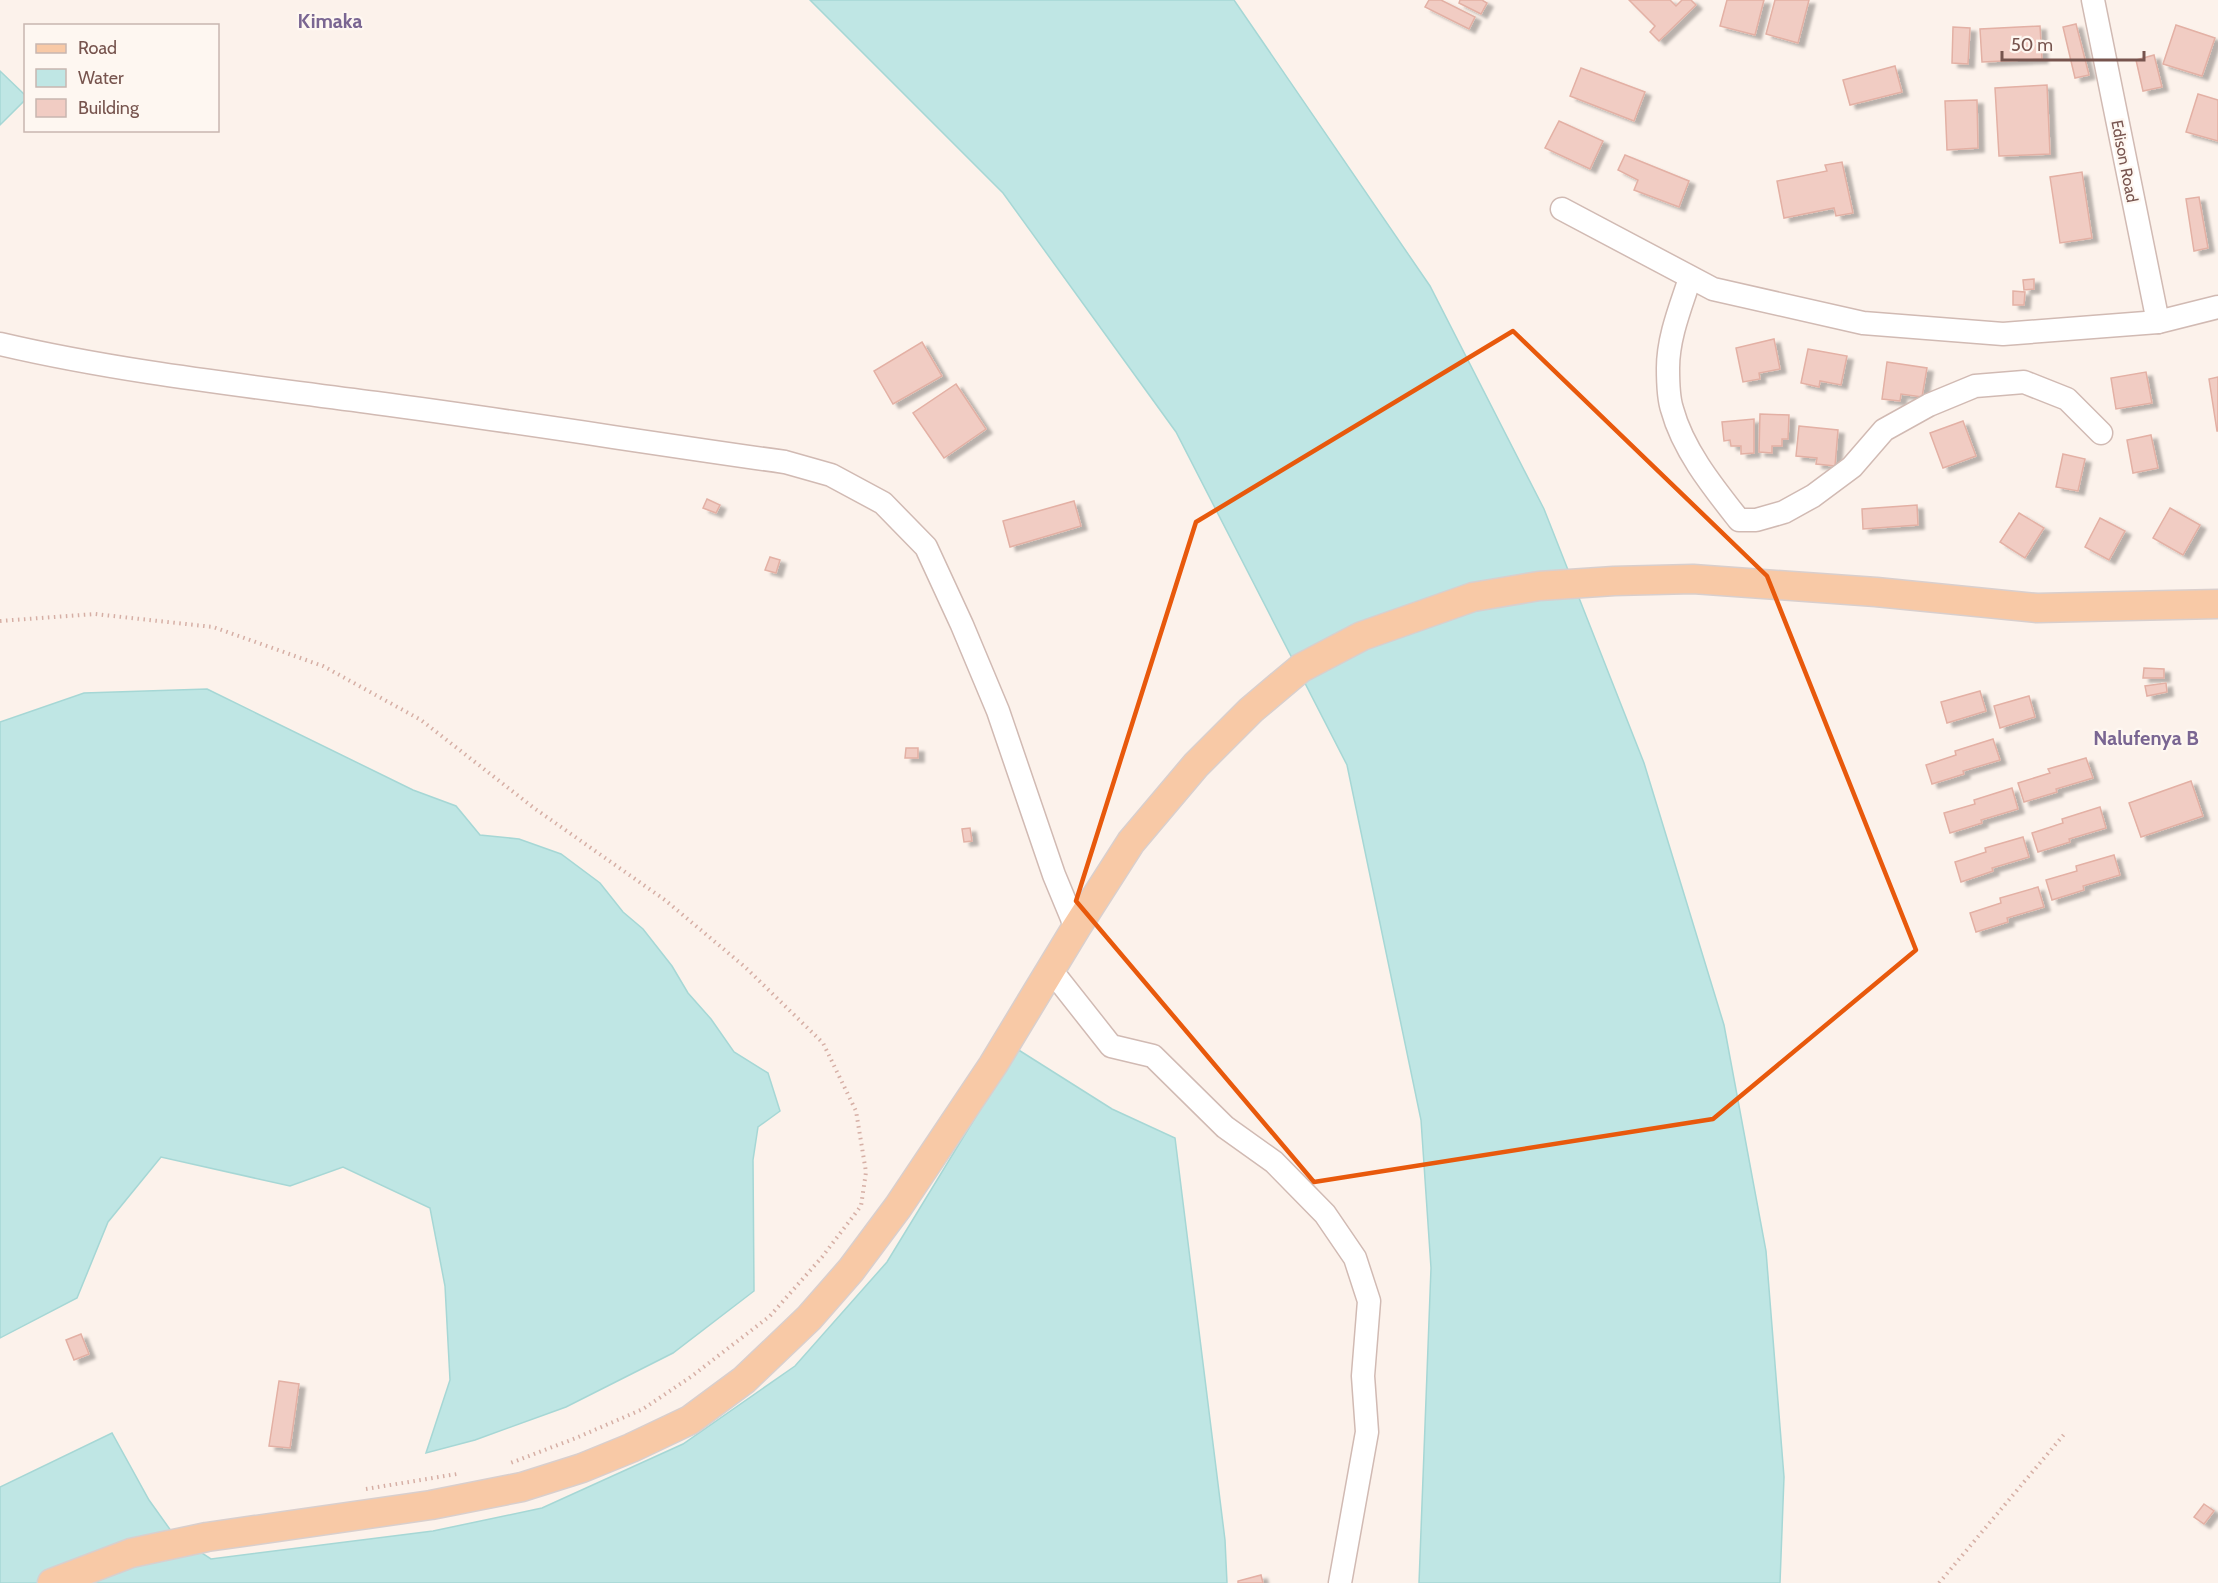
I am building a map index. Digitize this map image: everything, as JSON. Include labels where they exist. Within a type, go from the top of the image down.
[{"type":"main road","points":[[52,1583],[131,1553],[207,1537],[431,1505],[522,1487],[582,1468],[690,1420],[744,1380],[809,1318],[851,1270],[898,1207],[1026,1013],[1076,928],[1131,842],[1196,765],[1251,710],[1301,668],[1362,636],[1473,597],[1539,586],[1614,581],[1694,579],[1876,592],[2037,608],[2218,604]]},
{"type":"street","name":"Edison Road","points":[[2093,0],[2158,322]]},
{"type":"street","points":[[1562,209],[1713,290],[1863,322],[2003,334],[2158,322],[2218,307]]},
{"type":"street","points":[[1690,278],[1675,323],[1668,366],[1671,408],[1687,447],[1739,520],[1756,520],[1784,512],[1813,496],[1852,467],[1884,430],[1929,405],[1975,386],[2024,382],[2067,399],[2101,433]]},
{"type":"street","points":[[0,344],[54,357],[152,374],[415,408],[785,462],[831,475],[883,503],[926,547],[962,625],[998,711],[1054,875],[1076,928]]},
{"type":"street","points":[[1051,970],[1112,1046],[1153,1056],[1225,1127],[1274,1162],[1325,1214],[1355,1258],[1369,1301],[1364,1376],[1367,1432],[1340,1583]]},
{"type":"path","points":[[0,621],[95,614],[213,627],[323,666],[421,720],[534,808],[665,900],[746,967],[823,1043],[856,1111],[866,1172],[861,1206],[855,1215],[770,1316],[692,1376],[643,1409],[502,1467]]},
{"type":"path","points":[[1939,1583],[2066,1432]]},
{"type":"path","points":[[357,1491],[468,1472]]},
{"type":"highlighted area","points":[[1513,331],[1767,576],[1916,950],[1713,1119],[1314,1182],[1076,901],[1196,522]]},
{"type":"water","points":[[810,0],[1234,0],[1430,286],[1544,509],[1644,763],[1724,1025],[1766,1251],[1784,1477],[1780,1583],[1419,1583],[1431,1268],[1421,1120],[1347,765],[1176,432],[1003,193]]},
{"type":"water","points":[[0,71],[24,94],[24,101],[0,125]]},
{"type":"water","points":[[207,689],[413,790],[456,806],[480,835],[519,839],[561,854],[600,883],[623,912],[643,929],[672,966],[688,993],[711,1019],[734,1052],[768,1073],[780,1111],[758,1127],[753,1160],[754,1291],[673,1353],[566,1407],[475,1440],[426,1453],[450,1380],[445,1286],[430,1208],[343,1167],[290,1186],[161,1157],[108,1222],[77,1298],[0,1338],[0,722],[84,693]]},
{"type":"water","points":[[1017,1049],[1112,1109],[1175,1138],[1225,1540],[1227,1583],[0,1583],[0,1487],[112,1433],[149,1500],[174,1535],[211,1559],[433,1531],[542,1508],[683,1444],[795,1366],[887,1262]]},
{"type":"building","points":[[1429,0],[1441,0],[1475,17],[1469,29],[1425,7]]},
{"type":"building","points":[[1460,0],[1482,0],[1487,3],[1481,14],[1459,3]]},
{"type":"building","points":[[1629,0],[1670,0],[1676,6],[1682,0],[1691,0],[1696,5],[1659,41],[1650,32],[1655,26]]},
{"type":"building","points":[[1727,0],[1764,0],[1755,35],[1720,26]]},
{"type":"building","points":[[1775,0],[1809,0],[1798,43],[1766,34]]},
{"type":"building","points":[[2076,24],[2089,75],[2075,78],[2063,27]]},
{"type":"building","points":[[2176,25],[2215,38],[2202,76],[2163,64]]},
{"type":"building","points":[[2040,26],[2042,59],[1982,62],[1980,29]]},
{"type":"building","points":[[1953,27],[1970,28],[1968,64],[1952,63]]},
{"type":"building","points":[[2154,55],[2162,87],[2143,91],[2136,60]]},
{"type":"building","points":[[1895,66],[1902,92],[1850,105],[1843,80]]},
{"type":"building","points":[[1581,68],[1645,92],[1634,121],[1570,96]]},
{"type":"building","points":[[2047,85],[2050,154],[1999,156],[1995,88]]},
{"type":"building","points":[[2198,94],[2218,100],[2218,141],[2186,132]]},
{"type":"building","points":[[1977,100],[1978,148],[1947,150],[1945,101]]},
{"type":"building","points":[[1559,121],[1603,141],[1590,169],[1545,148]]},
{"type":"building","points":[[1625,155],[1689,181],[1679,207],[1634,190],[1638,180],[1618,170]]},
{"type":"building","points":[[1842,162],[1853,213],[1836,216],[1834,208],[1784,218],[1777,181],[1827,171],[1825,165]]},
{"type":"building","points":[[2082,172],[2092,238],[2060,243],[2050,177]]},
{"type":"building","points":[[2199,197],[2208,248],[2194,251],[2186,199]]},
{"type":"building","points":[[2034,279],[2034,289],[2024,290],[2023,280]]},
{"type":"building","points":[[2013,291],[2025,292],[2024,305],[2013,305]]},
{"type":"building","points":[[1774,339],[1780,369],[1759,373],[1760,379],[1743,382],[1736,348]]},
{"type":"building","points":[[922,342],[942,376],[893,404],[874,371]]},
{"type":"building","points":[[1808,349],[1847,356],[1841,385],[1820,381],[1819,387],[1801,383]]},
{"type":"building","points":[[1887,362],[1927,368],[1922,397],[1901,394],[1900,401],[1882,399]]},
{"type":"building","points":[[2146,372],[2152,403],[2116,409],[2111,378]]},
{"type":"building","points":[[2218,377],[2218,431],[2217,431],[2209,379]]},
{"type":"building","points":[[956,384],[986,429],[944,458],[913,413]]},
{"type":"building","points":[[1760,414],[1789,415],[1788,439],[1782,439],[1782,446],[1772,446],[1772,453],[1759,452]]},
{"type":"building","points":[[1754,419],[1754,453],[1741,454],[1741,446],[1731,446],[1730,440],[1724,441],[1722,422]]},
{"type":"building","points":[[1963,421],[1976,456],[1943,468],[1930,433]]},
{"type":"building","points":[[1799,426],[1838,430],[1835,466],[1816,464],[1817,458],[1796,456]]},
{"type":"building","points":[[2151,435],[2158,468],[2133,473],[2127,440]]},
{"type":"building","points":[[2063,454],[2085,459],[2078,491],[2056,487]]},
{"type":"building","points":[[707,499],[720,505],[716,513],[703,508]]},
{"type":"building","points":[[1074,501],[1081,526],[1010,547],[1003,521]]},
{"type":"building","points":[[1917,505],[1918,525],[1863,529],[1862,509]]},
{"type":"building","points":[[2170,508],[2200,525],[2183,555],[2153,538]]},
{"type":"building","points":[[2019,513],[2044,528],[2025,558],[2000,542]]},
{"type":"building","points":[[2100,518],[2125,531],[2109,560],[2085,547]]},
{"type":"building","points":[[770,557],[780,560],[776,573],[765,570]]},
{"type":"building","points":[[2144,668],[2164,669],[2164,678],[2143,678]]},
{"type":"building","points":[[2166,683],[2167,692],[2147,696],[2145,686]]},
{"type":"building","points":[[1980,691],[1986,711],[1947,723],[1941,702]]},
{"type":"building","points":[[2029,696],[2035,717],[2000,728],[1994,706]]},
{"type":"building","points":[[1993,739],[2000,760],[1963,771],[1964,774],[1932,784],[1926,765],[1956,755],[1955,751]]},
{"type":"building","points":[[906,748],[918,748],[918,758],[905,758]]},
{"type":"building","points":[[2086,758],[2093,778],[2024,802],[2018,783],[2050,773],[2048,769]]},
{"type":"building","points":[[2191,781],[2203,816],[2141,837],[2129,803]]},
{"type":"building","points":[[2012,788],[2018,809],[1981,820],[1982,823],[1950,833],[1944,813],[1975,804],[1974,800]]},
{"type":"building","points":[[2100,807],[2106,828],[2069,839],[2070,842],[2038,852],[2032,833],[2063,823],[2062,819]]},
{"type":"building","points":[[970,828],[972,841],[964,842],[962,829]]},
{"type":"building","points":[[2023,837],[2029,857],[1992,868],[1993,871],[1961,882],[1955,862],[1986,852],[1985,848]]},
{"type":"building","points":[[2114,855],[2120,875],[2083,886],[2084,890],[2052,900],[2046,880],[2077,871],[2076,866]]},
{"type":"building","points":[[2038,887],[2044,907],[2007,918],[2008,922],[1976,932],[1970,913],[2001,903],[2000,898]]},
{"type":"building","points":[[81,1334],[89,1354],[74,1360],[66,1340]]},
{"type":"building","points":[[279,1381],[299,1384],[290,1448],[269,1446]]},
{"type":"building","points":[[2204,1504],[2214,1511],[2204,1524],[2194,1517]]},
{"type":"building","points":[[1261,1575],[1263,1583],[1238,1583],[1238,1581]]},
{"type":"district","name":"Kimaka","points":[[330,21]]},
{"type":"district","name":"Nalufenya B","points":[[2146,738]]}]
